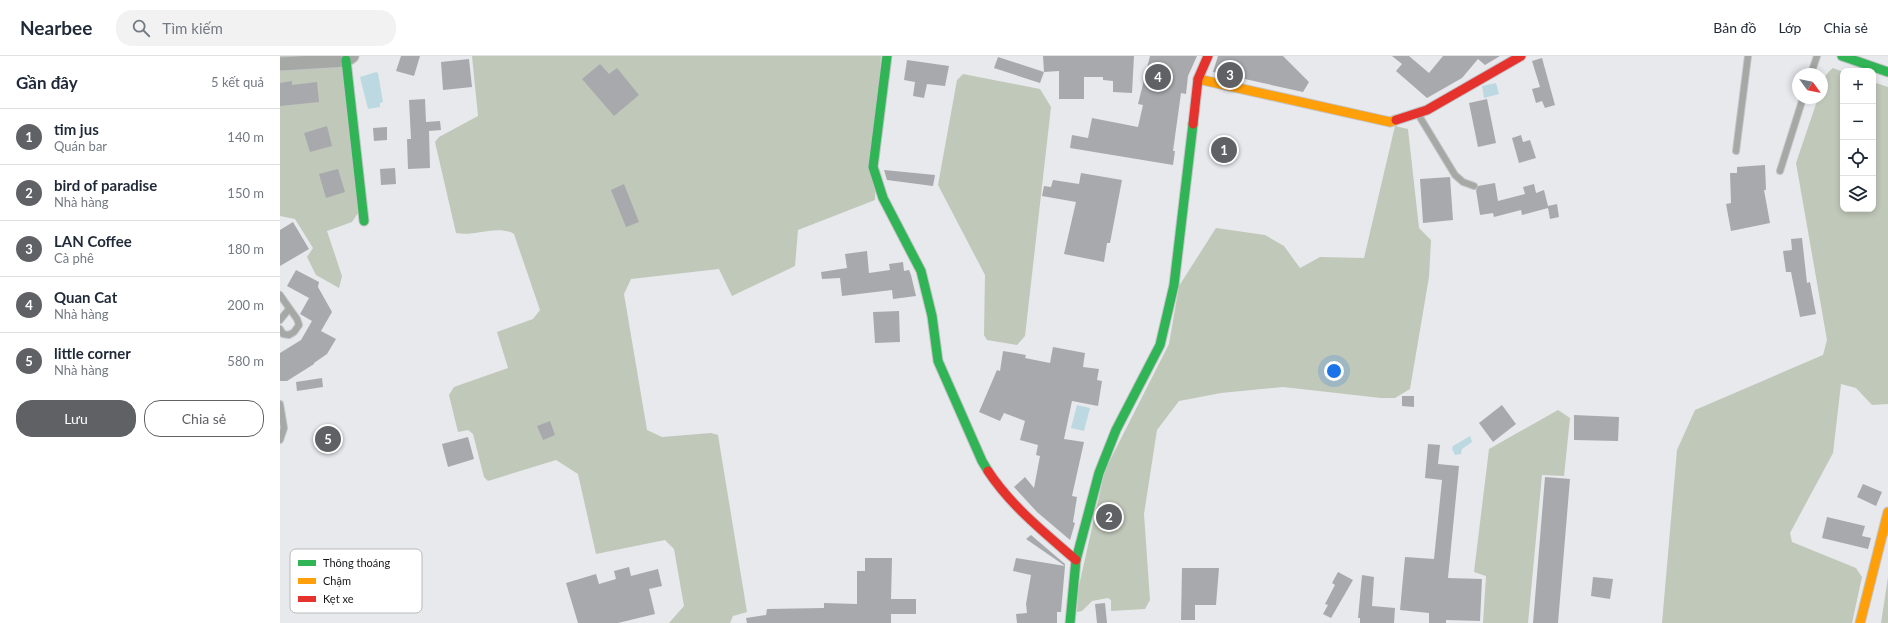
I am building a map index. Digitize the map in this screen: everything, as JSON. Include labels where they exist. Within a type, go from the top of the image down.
[{"type":"street","points":[[887,56],[873,167],[883,198],[913,255],[925,283],[932,316],[938,361],[982,461],[999,488],[1030,520],[1076,560]]},
{"type":"street","points":[[1070,623],[1076,560],[1098,472],[1116,430],[1160,345],[1174,285],[1198,79],[1208,56]]},
{"type":"street","points":[[1198,79],[1390,122],[1418,114],[1521,56]]},
{"type":"street","points":[[1842,56],[1888,72]]},
{"type":"street","points":[[280,64],[349,58],[364,221]]},
{"type":"street","points":[[1860,623],[1888,512]]},
{"type":"lane","points":[[1736,151],[1748,56]]},
{"type":"lane","points":[[1813,68],[1817,56]]},
{"type":"lane","points":[[1780,171],[1801,104]]},
{"type":"lane","points":[[1418,114],[1455,175],[1463,182],[1474,186]]},
{"type":"lane","points":[[280,294],[297,319],[299,325],[297,329],[289,336],[283,334],[280,330]]},
{"type":"lane","points":[[280,320],[289,309]]},
{"type":"lane","points":[[280,404],[284,428],[280,440]]},
{"type":"green space","points":[[280,56],[341,56],[358,213],[352,222],[327,231],[342,276],[339,288],[316,275],[307,257],[313,248],[295,219],[280,216]]},
{"type":"green space","points":[[472,56],[881,56],[875,200],[798,230],[795,266],[732,296],[719,269],[631,279],[624,294],[647,430],[662,437],[711,433],[718,435],[747,612],[733,616],[730,623],[669,623],[684,606],[674,549],[665,540],[596,554],[578,474],[556,460],[488,481],[484,477],[473,434],[468,430],[458,432],[449,395],[454,387],[508,368],[497,332],[533,319],[540,310],[514,234],[501,230],[463,234],[456,233],[435,142],[439,137],[478,116]]},
{"type":"green space","points":[[1833,68],[1840,71],[1840,212],[1876,212],[1876,83],[1888,87],[1888,404],[1872,405],[1856,388],[1841,384],[1833,453],[1790,533],[1792,542],[1856,568],[1862,577],[1852,623],[1662,623],[1677,450],[1695,410],[1823,355],[1827,340],[1796,163],[1816,104],[1828,104],[1829,71]]},
{"type":"green space","points":[[963,74],[1040,89],[1051,107],[1025,336],[1017,345],[987,340],[984,335],[985,275],[938,185],[957,80]]},
{"type":"green space","points":[[1395,126],[1408,129],[1419,228],[1431,240],[1429,277],[1410,389],[1395,398],[1381,398],[1283,387],[1221,393],[1179,401],[1157,430],[1144,514],[1150,600],[1145,609],[1111,611],[1111,600],[1108,598],[1092,601],[1082,611],[1077,612],[1078,590],[1105,470],[1169,344],[1179,286],[1216,228],[1265,235],[1284,246],[1300,268],[1320,257],[1364,258]]},
{"type":"green space","points":[[1558,410],[1570,418],[1564,476],[1542,475],[1528,623],[1483,623],[1486,576],[1474,572],[1489,449]]},
{"type":"green space","points":[[1888,577],[1888,623],[1881,623]]},
{"type":"water","points":[[376,72],[378,73],[383,102],[380,103],[380,107],[368,109],[360,77]]},
{"type":"water","points":[[1496,83],[1499,94],[1484,98],[1482,86]]},
{"type":"water","points":[[1077,405],[1090,408],[1084,431],[1071,428]]},
{"type":"water","points":[[1470,436],[1472,442],[1462,449],[1461,454],[1455,455],[1452,449],[1453,446]]},
{"type":"building","points":[[401,56],[420,56],[414,76],[396,71]]},
{"type":"building","points":[[1043,56],[1134,56],[1132,93],[1113,92],[1113,81],[1103,80],[1103,77],[1084,77],[1084,99],[1059,99],[1059,71],[1044,72]]},
{"type":"building","points":[[1150,56],[1197,56],[1188,76],[1186,94],[1181,93],[1173,151],[1175,151],[1173,165],[1070,148],[1072,135],[1088,138],[1092,118],[1138,127],[1143,105],[1138,104]]},
{"type":"building","points":[[1218,56],[1283,56],[1309,82],[1303,92],[1213,72]]},
{"type":"building","points":[[1392,56],[1409,56],[1429,73],[1443,56],[1500,56],[1485,65],[1478,59],[1462,78],[1427,98],[1396,71],[1402,64]]},
{"type":"building","points":[[998,57],[1044,72],[1040,83],[994,68]]},
{"type":"building","points":[[1542,58],[1555,105],[1545,108],[1542,101],[1536,103],[1532,89],[1540,87],[1532,61]]},
{"type":"building","points":[[469,59],[472,87],[443,90],[441,62]]},
{"type":"building","points":[[907,60],[949,66],[945,86],[927,84],[924,98],[913,96],[915,82],[904,80]]},
{"type":"building","points":[[600,64],[609,74],[617,68],[639,95],[614,116],[582,79]]},
{"type":"building","points":[[292,81],[292,85],[317,82],[319,102],[280,106],[280,83]]},
{"type":"building","points":[[425,99],[426,122],[440,121],[441,130],[429,131],[430,168],[408,169],[407,139],[411,139],[409,100]]},
{"type":"building","points":[[1487,99],[1496,143],[1478,147],[1469,103]]},
{"type":"building","points":[[327,126],[332,146],[310,152],[304,133]]},
{"type":"building","points":[[387,127],[387,140],[374,141],[373,128]]},
{"type":"building","points":[[1521,135],[1523,142],[1530,140],[1536,158],[1519,163],[1512,138]]},
{"type":"building","points":[[1765,165],[1766,190],[1764,190],[1770,223],[1731,231],[1726,204],[1731,203],[1730,173],[1737,173],[1737,167]]},
{"type":"building","points":[[395,168],[396,184],[381,185],[380,169]]},
{"type":"building","points":[[338,169],[345,192],[326,198],[319,174]]},
{"type":"building","points":[[884,170],[935,175],[933,186],[887,180]]},
{"type":"building","points":[[1081,173],[1122,180],[1110,243],[1107,243],[1104,262],[1064,254],[1076,202],[1042,196],[1044,186],[1051,187],[1053,180],[1079,184]]},
{"type":"building","points":[[1450,177],[1453,220],[1423,223],[1420,179]]},
{"type":"building","points":[[1495,183],[1498,201],[1525,194],[1523,187],[1534,184],[1536,193],[1544,190],[1548,206],[1557,204],[1559,217],[1550,219],[1548,208],[1522,215],[1521,210],[1494,217],[1493,213],[1480,215],[1476,190],[1478,186]]},
{"type":"building","points":[[624,184],[639,222],[626,227],[611,190]]},
{"type":"building","points":[[293,222],[309,249],[280,266],[280,230]]},
{"type":"building","points":[[1802,238],[1807,283],[1810,282],[1816,314],[1800,317],[1791,272],[1786,272],[1783,251],[1792,250],[1791,239]]},
{"type":"building","points":[[867,251],[869,273],[890,270],[889,264],[903,262],[904,271],[909,270],[911,275],[916,296],[893,299],[892,290],[842,296],[840,278],[822,279],[821,272],[847,268],[845,254]]},
{"type":"building","points":[[296,270],[319,282],[318,287],[332,312],[321,331],[336,339],[327,354],[314,364],[287,381],[280,381],[280,353],[301,340],[312,321],[300,314],[309,298],[287,286]]},
{"type":"building","points":[[899,311],[900,342],[875,343],[873,312]]},
{"type":"building","points":[[1053,347],[1085,353],[1083,367],[1099,369],[1097,380],[1102,381],[1098,406],[1072,401],[1064,439],[1084,442],[1072,496],[1077,497],[1073,522],[1075,523],[1070,540],[1037,512],[1014,487],[1025,477],[1034,488],[1040,456],[1036,455],[1038,445],[1020,440],[1025,421],[1004,413],[1000,421],[979,412],[997,370],[1000,371],[1003,351],[1026,355],[1025,358],[1050,363]]},
{"type":"building","points":[[322,378],[323,387],[297,391],[296,382]]},
{"type":"building","points":[[1402,396],[1414,396],[1414,407],[1402,406]]},
{"type":"building","points":[[1502,405],[1516,424],[1493,442],[1479,423]]},
{"type":"building","points":[[1574,415],[1619,417],[1618,441],[1574,440]]},
{"type":"building","points":[[550,421],[555,435],[543,440],[537,426]]},
{"type":"building","points":[[468,437],[474,459],[448,467],[442,444]]},
{"type":"building","points":[[1428,444],[1440,445],[1438,464],[1459,466],[1448,578],[1482,579],[1480,621],[1446,620],[1446,623],[1429,623],[1429,613],[1400,610],[1405,557],[1434,559],[1442,480],[1425,478]]},
{"type":"building","points":[[1545,477],[1570,479],[1558,623],[1533,623]]},
{"type":"building","points":[[1863,484],[1882,492],[1876,506],[1857,497]]},
{"type":"building","points":[[1827,517],[1865,526],[1862,536],[1871,538],[1868,549],[1822,538]]},
{"type":"building","points":[[1031,535],[1065,564],[1065,566],[1026,539]]},
{"type":"building","points":[[865,558],[892,558],[891,599],[916,599],[916,614],[891,614],[891,623],[747,623],[746,618],[766,615],[767,609],[824,608],[824,603],[857,604],[857,571],[865,571]]},
{"type":"building","points":[[1016,558],[1065,566],[1061,612],[1057,612],[1057,623],[1017,623],[1016,614],[1027,613],[1026,604],[1031,575],[1013,571]]},
{"type":"building","points":[[629,567],[631,576],[658,569],[662,586],[649,589],[655,614],[618,623],[578,623],[566,583],[596,574],[599,584],[616,579],[614,571]]},
{"type":"building","points":[[1182,568],[1219,568],[1216,605],[1195,605],[1195,620],[1181,620]]},
{"type":"building","points":[[1338,572],[1353,580],[1331,618],[1323,614],[1328,605],[1325,604],[1335,585],[1332,583]]},
{"type":"building","points":[[1362,575],[1374,577],[1372,606],[1395,608],[1394,623],[1360,623],[1360,618],[1358,618]]},
{"type":"building","points":[[1593,577],[1613,579],[1610,599],[1591,596]]},
{"type":"building","points":[[1105,603],[1107,623],[1097,623],[1095,604]]},
{"type":"traffic: fast","points":[[887,56],[873,167],[883,198],[921,271],[932,316],[938,361],[982,461],[988,471]]},
{"type":"traffic: fast","points":[[1842,56],[1888,72]]},
{"type":"traffic: fast","points":[[346,60],[364,221]]},
{"type":"traffic: fast","points":[[1070,623],[1076,560],[1099,473],[1116,430],[1160,345],[1174,285],[1193,124]]},
{"type":"traffic: slow","points":[[1198,79],[1390,122],[1396,120]]},
{"type":"traffic: slow","points":[[1860,623],[1888,512]]},
{"type":"traffic: jam","points":[[1193,124],[1198,79],[1208,56]]},
{"type":"traffic: jam","points":[[1396,120],[1427,110],[1521,56]]},
{"type":"traffic: jam","points":[[988,471],[1007,496],[1076,560]]},
{"type":"place","name":"LAN Coffee","points":[[1230,75]]},
{"type":"place","name":"Quan Cat","points":[[1158,77]]},
{"type":"place","name":"tim jus","points":[[1224,150]]},
{"type":"place","name":"little corner","points":[[328,439]]},
{"type":"place","name":"bird of paradise","points":[[1109,517]]}]
